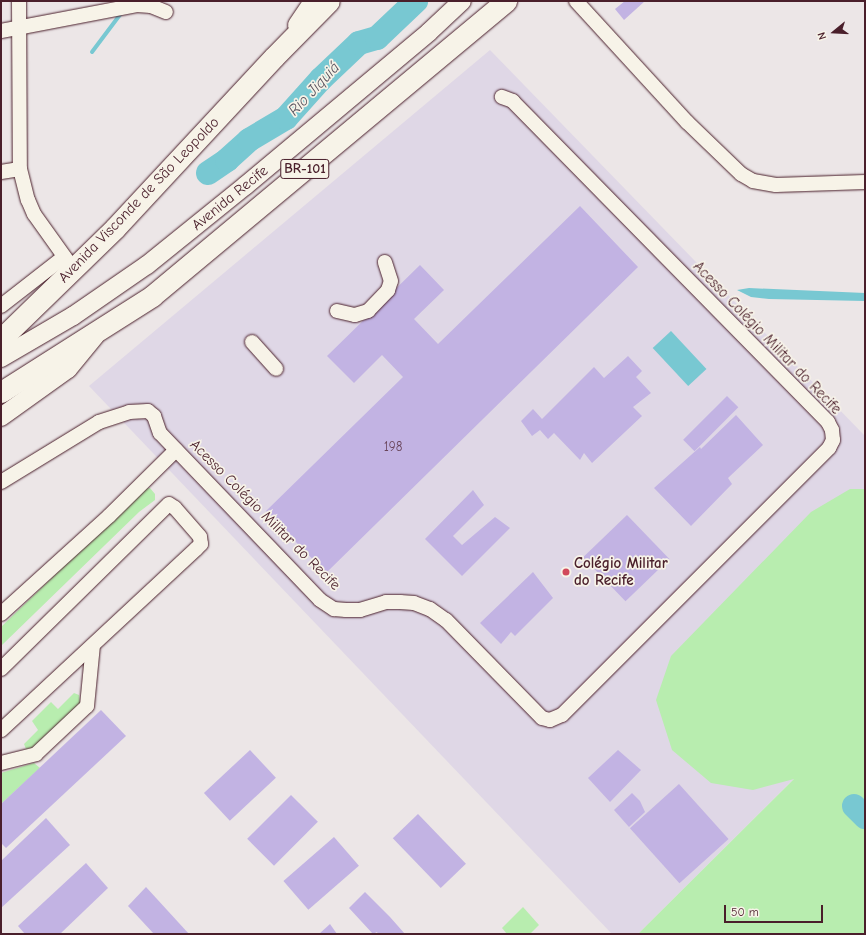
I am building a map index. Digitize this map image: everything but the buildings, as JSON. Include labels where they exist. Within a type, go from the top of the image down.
[{"type":"highway","name":"Avenida Visconde de São Leopoldo","points":[[1,339],[69,264],[329,1]]},
{"type":"highway","name":"BR-101","points":[[1,392],[152,296],[506,1]]},
{"type":"main road","name":"Avenida Visconde de São Leopoldo","points":[[274,57],[313,1]]},
{"type":"main road","name":"Avenida Recife","points":[[1,358],[73,316],[147,265],[245,186],[429,32],[462,1]]},
{"type":"main road","points":[[1,417],[68,369],[99,331]]},
{"type":"street","points":[[1,306],[69,264],[34,214],[28,200],[20,169],[20,1]]},
{"type":"street","points":[[576,1],[687,122],[741,174],[753,181],[776,186],[865,182]]},
{"type":"street","points":[[1,31],[137,5],[151,6],[166,12]]},
{"type":"street","name":"Acesso Colégio Militar do Recife","points":[[1,482],[99,422],[139,410],[152,413],[160,433],[320,600],[334,609],[346,610],[360,610],[386,602],[414,602],[430,609],[446,620],[542,718],[550,720],[562,715],[829,448],[833,440],[832,430],[828,422],[513,101],[502,97]]},
{"type":"street","points":[[1,172],[20,169]]},
{"type":"street","points":[[336,311],[355,315],[368,311],[388,290],[390,281],[385,262]]},
{"type":"street","points":[[252,342],[276,369]]},
{"type":"street","points":[[1,614],[109,516],[176,450]]},
{"type":"street","points":[[1,669],[169,504],[175,508],[200,538],[201,544],[1,730]]},
{"type":"street","points":[[1,763],[36,754],[87,706],[93,645]]},
{"type":"shaded area","name":"Colégio Militar do Recife","points":[[490,50],[865,436],[865,708],[638,934],[612,934],[89,386]]},
{"type":"green space","points":[[150,488],[155,494],[155,500],[139,512],[1,646],[1,627],[144,489]]},
{"type":"green space","points":[[850,489],[865,489],[865,934],[638,934],[794,779],[753,790],[711,783],[672,750],[656,700],[671,656],[811,512]]},
{"type":"green space","points":[[74,693],[79,695],[80,703],[32,748],[26,749],[24,744],[38,730],[32,721],[51,702],[58,709]]},
{"type":"green space","points":[[34,763],[40,768],[1,804],[1,773]]},
{"type":"green space","points":[[523,907],[539,925],[530,934],[507,934],[502,928]]},
{"type":"water","points":[[749,288],[865,293],[865,301],[769,299],[751,297],[737,290]]},
{"type":"water","points":[[671,331],[706,369],[688,386],[653,348]]},
{"type":"waterway","name":"Rio Jiquiá","points":[[208,173],[227,160],[249,140],[286,118],[321,79],[359,43],[377,38],[416,1]]},
{"type":"waterway","points":[[92,52],[122,12]]},
{"type":"waterway","name":"Rio Jiquiá","points":[[854,806],[865,817]]},
{"type":"place","name":"Colégio Militar do Recife","points":[[566,572]]}]
